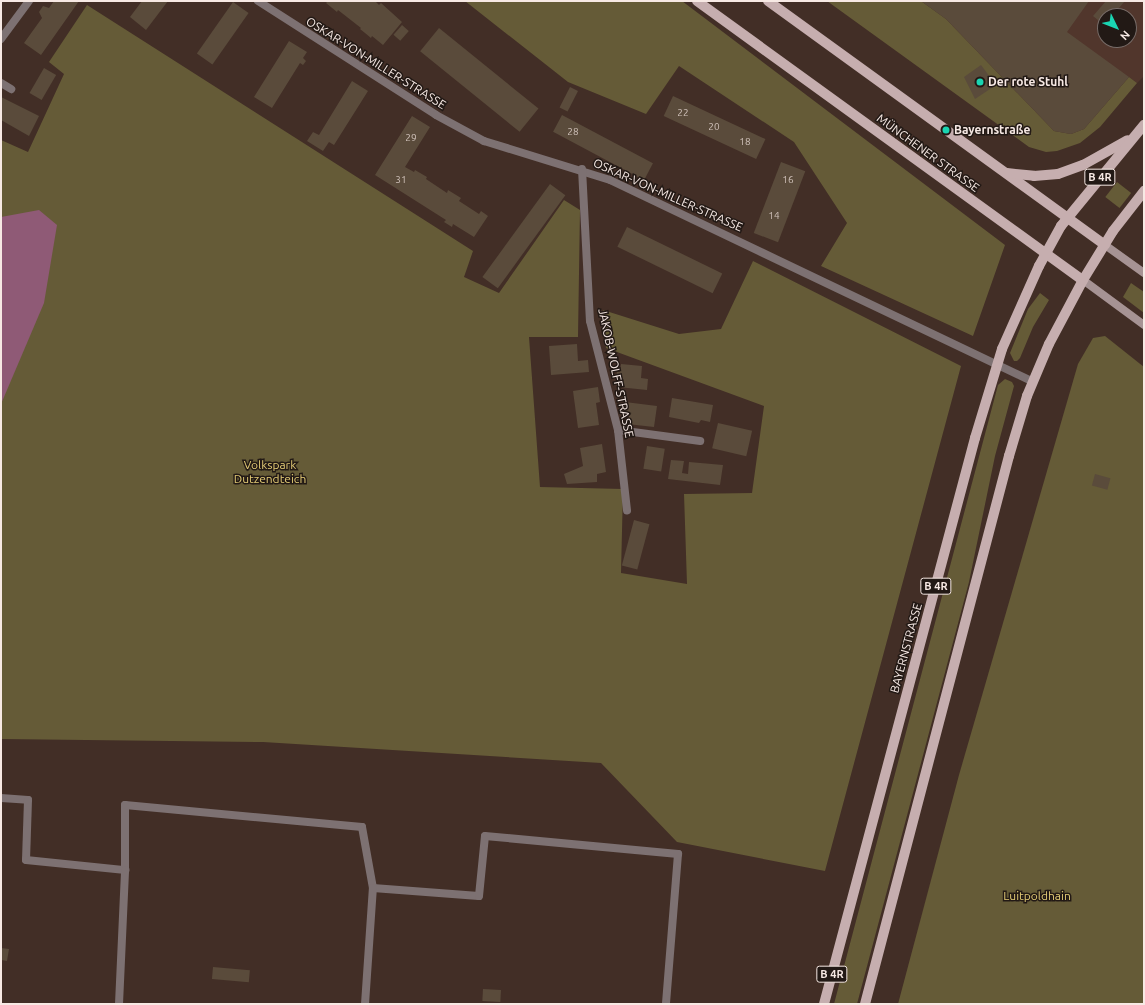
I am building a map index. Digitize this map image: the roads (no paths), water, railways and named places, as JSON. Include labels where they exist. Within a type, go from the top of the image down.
[{"type":"main road","name":"MÜNCHENER STRASSE","points":[[697,1],[1144,325]]},
{"type":"main road","points":[[768,1],[1144,273]]},
{"type":"main road","name":"B 4R","points":[[1067,218],[1144,125]]},
{"type":"main road","points":[[1005,172],[1034,176],[1058,174],[1083,165],[1134,137]]},
{"type":"main road","points":[[865,1004],[1007,463],[1033,382],[1055,332],[1083,280],[1105,245],[1144,191]]},
{"type":"main road","name":"BAYERNSTRASSE","points":[[824,1004],[975,438],[997,365],[1013,322],[1045,254],[1067,218]]},
{"type":"street","points":[[1,39],[29,1]]},
{"type":"street","name":"OSKAR-VON-MILLER-STRASSE","points":[[258,1],[436,115],[484,141],[582,170],[630,189],[1033,382]]},
{"type":"street","points":[[1,83],[11,89]]},
{"type":"street","name":"JAKOB-WOLFF-STRASSE","points":[[582,170],[590,320],[618,430],[627,510]]},
{"type":"street","points":[[618,430],[700,441]]},
{"type":"street","points":[[1,798],[28,800],[26,860],[125,870]]},
{"type":"street","points":[[118,1004],[125,870],[125,804],[362,827],[373,888],[365,1004]]},
{"type":"street","points":[[373,888],[479,896],[485,836],[678,854],[666,1004]]},
{"type":"place","name":"Der rote Stuhl","points":[[980,82]]},
{"type":"place","name":"Bayernstraße","points":[[946,130]]},
{"type":"park label","name":"Volkspark Dutzendteich","points":[[270,472]]},
{"type":"park label","name":"Luitpoldhain","points":[[1037,896]]}]
